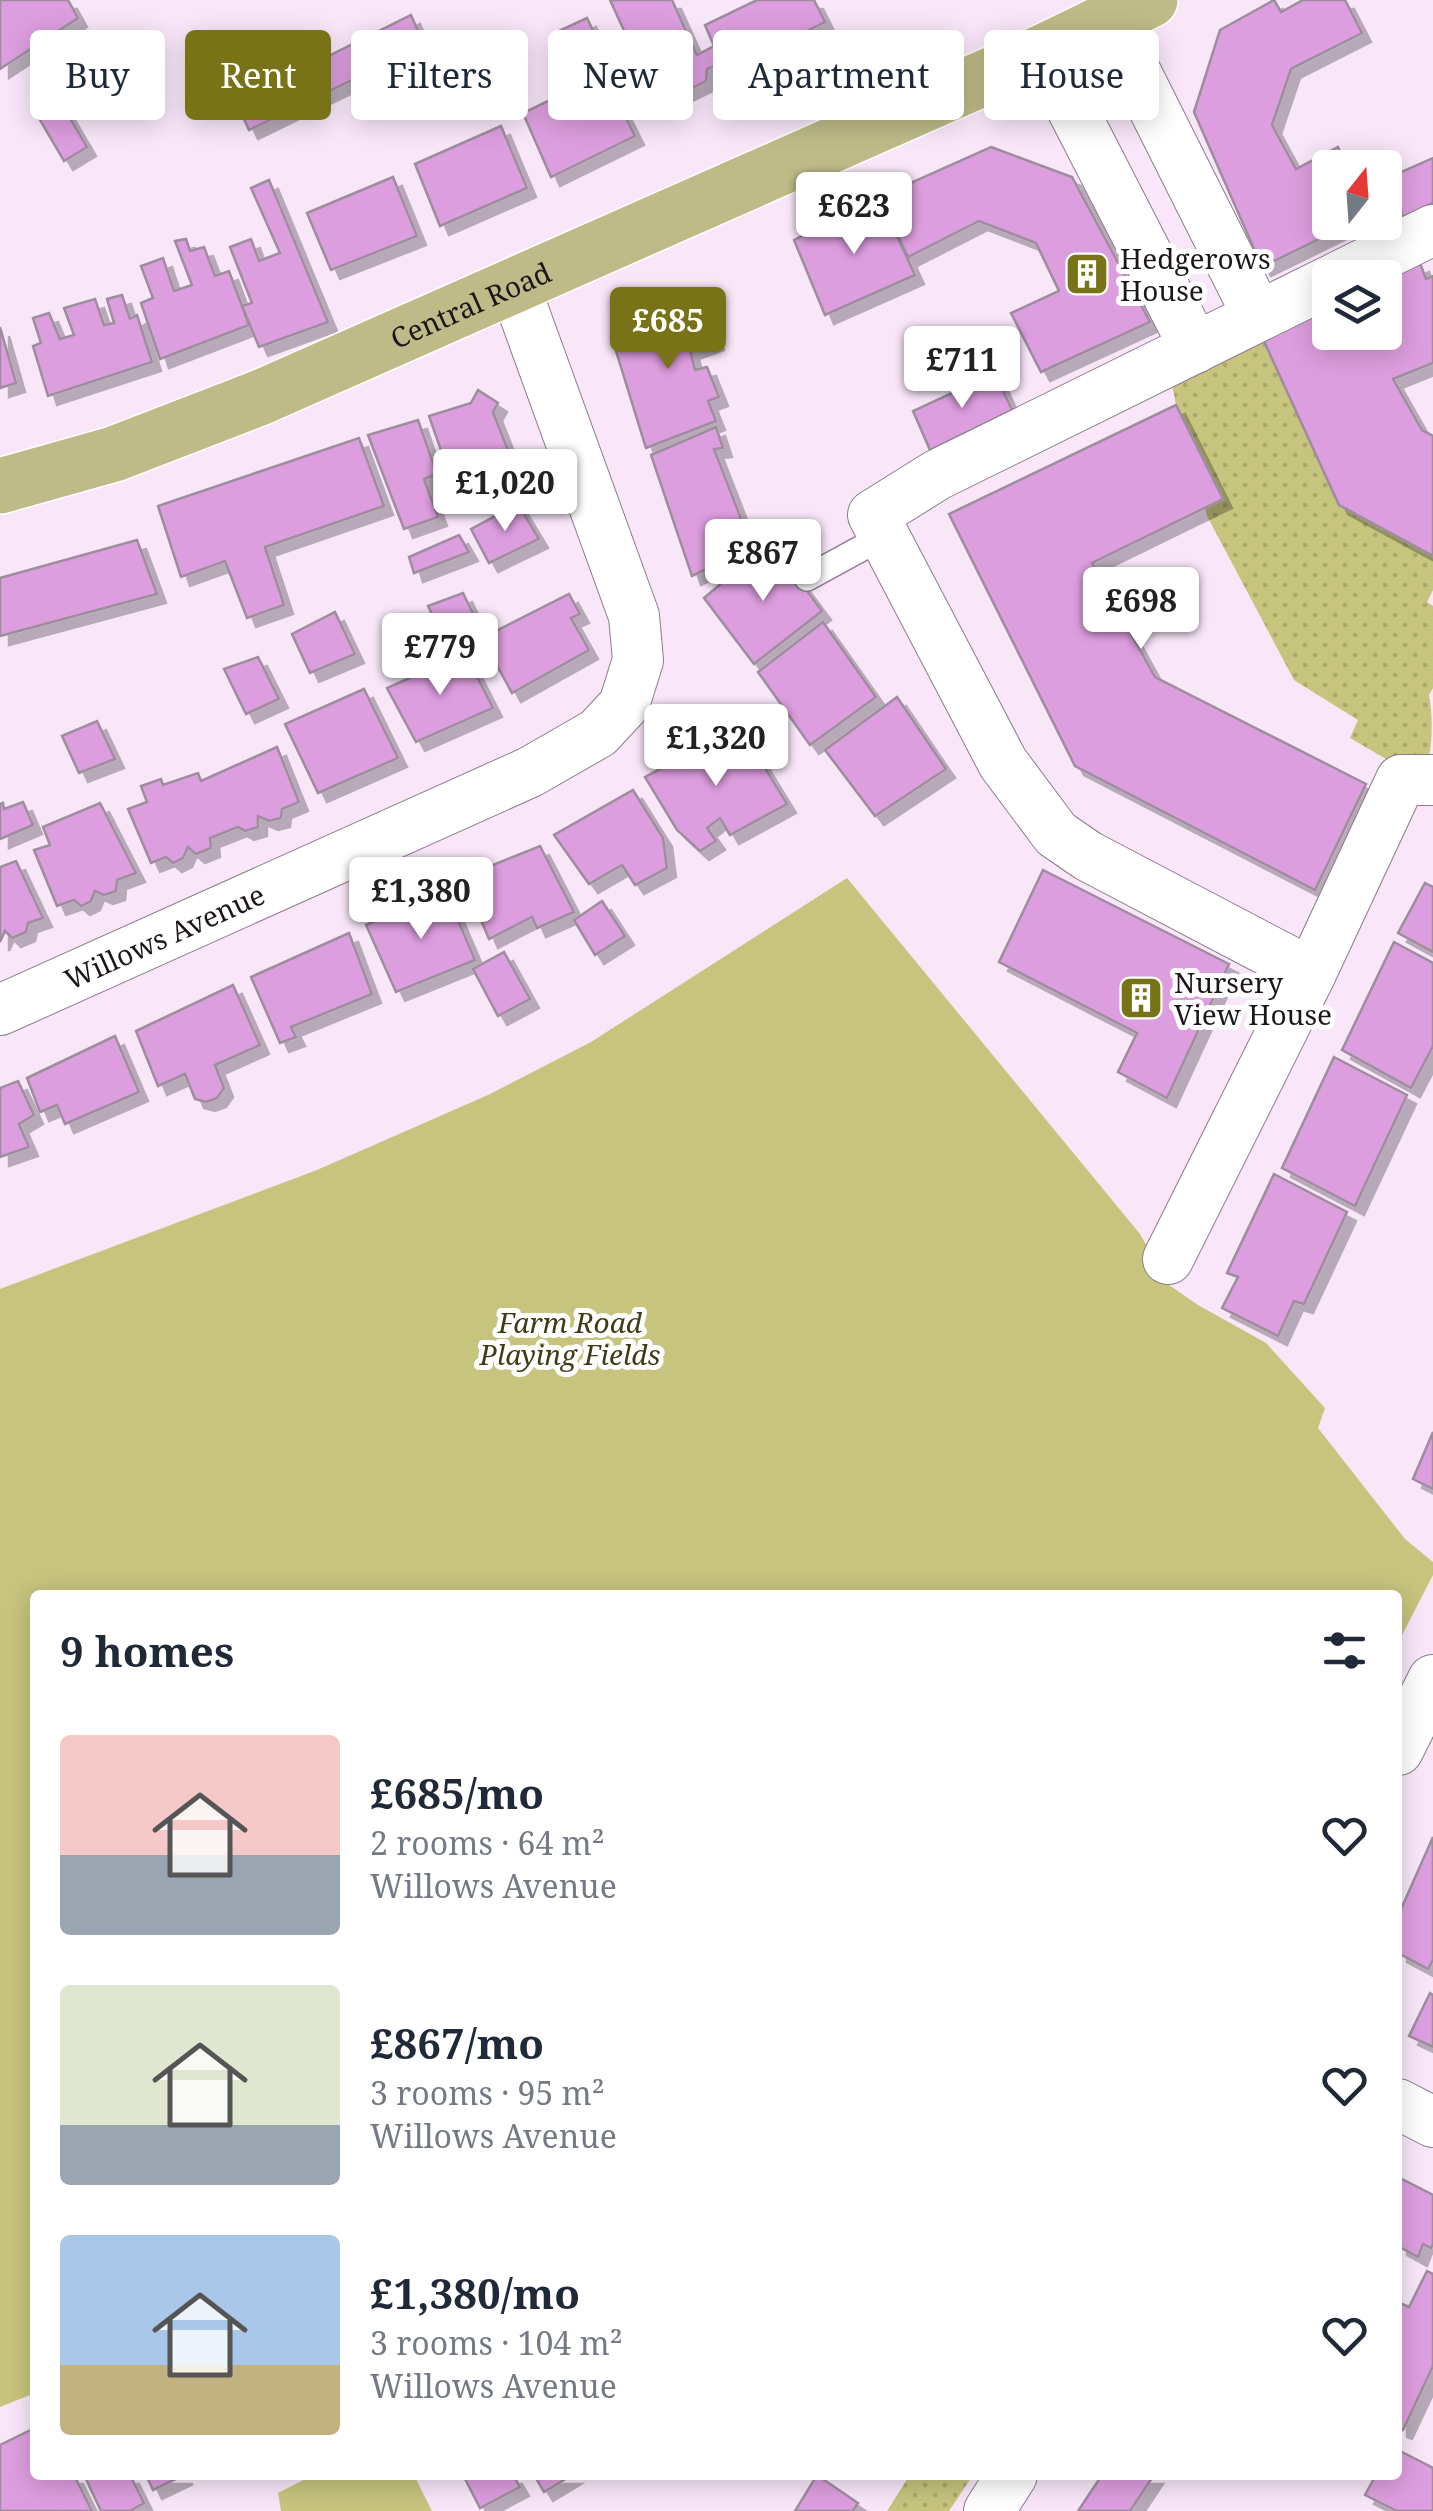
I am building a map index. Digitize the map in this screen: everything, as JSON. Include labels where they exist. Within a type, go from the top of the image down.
[{"type":"main road","name":"Central Road","points":[[1090,30],[1130,11]]},
{"type":"main road","name":"Central Road","points":[[0,486],[114,454],[259,398],[984,78]]},
{"type":"street","points":[[1130,11],[1258,316]]},
{"type":"street","points":[[1078,120],[1194,348]]},
{"type":"street","points":[[1363,260],[1411,230]]},
{"type":"street","name":"Willows Avenue","points":[[0,1010],[530,772],[598,733],[624,705],[638,660],[634,616],[514,284]]},
{"type":"street","points":[[1311,973],[1088,856],[1056,834],[1003,763],[873,515],[937,474],[1312,289]]},
{"type":"street","points":[[1168,1259],[1311,973],[1400,780],[1433,780]]},
{"type":"street","points":[[1402,1742],[1433,1680]]},
{"type":"street","points":[[1402,2106],[1433,2122]]},
{"type":"street","points":[[989,2511],[1009,2480]]},
{"type":"lane","points":[[807,578],[884,536]]},
{"type":"green space","points":[[1263,339],[1339,505],[1433,556],[1433,590],[1427,602],[1433,606],[1433,688],[1429,695],[1432,732],[1426,768],[1405,770],[1350,738],[1358,720],[1294,680],[1207,516],[1205,507],[1222,498],[1176,405],[1172,384]]},
{"type":"green space","name":"Farm Road Playing Fields","points":[[847,878],[1140,1234],[1169,1285],[1266,1343],[1325,1408],[1318,1428],[1405,1539],[1433,1562],[1433,1575],[1402,1635],[1402,1590],[30,1590],[30,2395],[0,2407],[0,1289],[317,1170],[488,1095],[591,1042]]},
{"type":"green space","points":[[303,2480],[416,2480],[432,2511],[281,2511],[278,2493]]},
{"type":"green space","points":[[907,2480],[970,2480],[949,2511],[887,2511]]},
{"type":"building","points":[[0,0],[68,0],[78,18],[60,30],[30,30],[30,49],[0,69]]},
{"type":"building","points":[[610,0],[672,0],[686,30],[624,30]]},
{"type":"building","points":[[757,0],[814,0],[825,22],[809,30],[713,30],[713,44],[705,25]]},
{"type":"building","points":[[1274,0],[1281,12],[1303,0],[1345,0],[1362,33],[1291,69],[1272,125],[1296,169],[1312,161],[1312,240],[1317,240],[1262,267],[1194,112],[1220,30]]},
{"type":"building","points":[[411,15],[418,30],[381,30]]},
{"type":"building","points":[[587,18],[593,30],[561,30]]},
{"type":"building","points":[[351,45],[351,80],[331,90],[331,55]]},
{"type":"building","points":[[693,46],[697,55],[713,47],[713,66],[707,69],[706,81],[693,87]]},
{"type":"building","points":[[548,101],[548,120],[627,120],[635,136],[551,177],[526,120],[528,111]]},
{"type":"building","points":[[40,120],[71,120],[87,147],[64,161]]},
{"type":"building","points":[[244,120],[270,120],[249,130]]},
{"type":"building","points":[[501,126],[527,188],[440,226],[415,164]]},
{"type":"building","name":"Hedgerows House","points":[[991,147],[1072,177],[1150,322],[1041,372],[1011,313],[1059,291],[1036,243],[979,221],[908,257],[879,197]]},
{"type":"building","points":[[1433,158],[1433,203],[1403,217],[1402,214],[1402,172]]},
{"type":"building","points":[[393,177],[417,236],[331,270],[307,213]]},
{"type":"building","points":[[269,180],[328,322],[259,347],[242,306],[252,303],[230,247],[251,239],[259,261],[280,253],[251,188]]},
{"type":"building","points":[[879,197],[915,275],[825,315],[794,240]]},
{"type":"building","points":[[186,239],[190,251],[204,247],[215,276],[229,271],[249,325],[160,359],[141,303],[153,298],[141,266],[163,258],[174,291],[192,285],[175,241]]},
{"type":"building","points":[[1420,263],[1426,279],[1433,276],[1433,363],[1393,379],[1422,430],[1433,436],[1433,556],[1339,505],[1263,339],[1312,316],[1312,350],[1402,350],[1402,272]]},
{"type":"building","points":[[699,294],[715,341],[690,350],[695,370],[707,367],[719,397],[708,401],[716,421],[646,448],[612,338],[650,325],[647,314]]},
{"type":"building","points":[[122,295],[130,319],[137,315],[152,362],[48,396],[33,346],[41,343],[33,318],[49,313],[60,339],[74,335],[64,308],[95,299],[104,325],[114,323],[107,299]]},
{"type":"building","points":[[0,327],[16,383],[0,388]]},
{"type":"building","points":[[995,373],[1012,410],[930,450],[913,411]]},
{"type":"building","points":[[478,390],[498,403],[493,412],[520,481],[481,496],[470,467],[449,473],[429,416],[471,403]]},
{"type":"building","points":[[1176,405],[1223,499],[1092,563],[1155,677],[1366,784],[1315,890],[1075,766],[949,514]]},
{"type":"building","points":[[418,420],[437,474],[424,479],[438,517],[404,529],[368,435]]},
{"type":"building","points":[[716,427],[723,448],[714,449],[752,547],[692,576],[651,455]]},
{"type":"building","points":[[359,438],[384,506],[265,547],[284,605],[247,618],[225,561],[181,577],[158,506]]},
{"type":"building","points":[[518,504],[539,539],[489,563],[471,529]]},
{"type":"building","points":[[459,535],[469,552],[414,573],[409,557]]},
{"type":"building","points":[[137,540],[157,594],[0,636],[0,578]]},
{"type":"building","points":[[771,542],[822,611],[754,664],[704,598]]},
{"type":"building","points":[[463,593],[480,628],[446,643],[428,606]]},
{"type":"building","points":[[569,594],[580,614],[571,618],[589,650],[512,693],[482,638]]},
{"type":"building","points":[[335,612],[355,654],[310,673],[292,634]]},
{"type":"building","points":[[823,622],[876,697],[810,745],[758,672]]},
{"type":"building","points":[[465,653],[493,708],[416,742],[387,688]]},
{"type":"building","points":[[258,657],[279,699],[246,714],[224,669]]},
{"type":"building","points":[[364,689],[398,758],[318,793],[285,724]]},
{"type":"building","points":[[897,697],[946,769],[875,816],[825,750]]},
{"type":"building","points":[[97,721],[115,759],[79,773],[62,736]]},
{"type":"building","points":[[740,727],[787,804],[730,835],[720,818],[707,828],[716,841],[700,851],[677,830],[645,777]]},
{"type":"building","points":[[277,747],[299,802],[282,809],[281,818],[269,821],[258,816],[258,827],[245,831],[238,827],[210,838],[211,848],[196,854],[188,847],[183,858],[173,863],[166,857],[151,863],[128,809],[147,802],[141,786],[161,779],[163,785],[198,773],[201,781]]},
{"type":"building","points":[[633,790],[663,838],[667,868],[635,885],[622,865],[589,884],[554,835]]},
{"type":"building","points":[[23,802],[33,825],[0,839],[0,804],[4,809]]},
{"type":"building","points":[[100,803],[136,873],[117,880],[116,891],[104,895],[95,891],[91,901],[81,906],[74,900],[57,906],[34,850],[50,845],[43,827]]},
{"type":"building","points":[[540,846],[574,912],[537,928],[532,917],[489,939],[463,877]]},
{"type":"building","points":[[16,861],[43,918],[28,923],[26,932],[12,938],[5,931],[0,942],[0,867]]},
{"type":"building","name":"Nursery View House","points":[[1043,870],[1229,964],[1167,1098],[1118,1072],[1137,1033],[999,962]]},
{"type":"building","points":[[1425,883],[1433,887],[1433,952],[1398,933]]},
{"type":"building","points":[[445,890],[475,960],[396,992],[366,925]]},
{"type":"building","points":[[602,901],[625,936],[595,955],[574,920]]},
{"type":"building","points":[[349,933],[372,994],[291,1027],[296,1037],[280,1043],[251,977]]},
{"type":"building","points":[[1394,942],[1433,963],[1433,1046],[1411,1088],[1342,1050]]},
{"type":"building","points":[[504,952],[530,999],[498,1016],[473,969]]},
{"type":"building","points":[[233,985],[260,1045],[215,1065],[224,1088],[217,1098],[206,1102],[195,1099],[185,1074],[158,1086],[136,1031]]},
{"type":"building","points":[[115,1036],[139,1092],[65,1124],[57,1105],[40,1112],[27,1078]]},
{"type":"building","points":[[1334,1057],[1407,1095],[1355,1206],[1282,1168]]},
{"type":"building","points":[[18,1081],[34,1115],[19,1124],[29,1147],[0,1157],[0,1088]]},
{"type":"building","points":[[1274,1174],[1347,1212],[1304,1304],[1294,1301],[1278,1336],[1222,1308],[1238,1277],[1227,1273]]},
{"type":"building","points":[[1433,1432],[1433,1489],[1413,1479]]},
{"type":"building","points":[[1433,1837],[1433,1960],[1428,1969],[1402,1955],[1402,1907]]},
{"type":"building","points":[[1430,1993],[1433,1995],[1433,2047],[1409,2036]]},
{"type":"building","points":[[1402,2179],[1433,2195],[1433,2244],[1431,2248],[1423,2244],[1418,2257],[1402,2248]]},
{"type":"building","points":[[1427,2271],[1433,2274],[1433,2366],[1403,2430],[1402,2304],[1409,2307]]},
{"type":"building","points":[[30,2430],[30,2480],[76,2480],[92,2511],[0,2511],[0,2445]]},
{"type":"building","points":[[1402,2452],[1433,2468],[1433,2511],[1397,2511],[1365,2495],[1373,2480],[1402,2480]]},
{"type":"building","points":[[86,2480],[132,2480],[144,2503],[130,2511],[101,2511]]},
{"type":"building","points":[[148,2480],[174,2480],[153,2490]]},
{"type":"building","points":[[466,2480],[516,2480],[520,2487],[480,2508]]},
{"type":"building","points":[[537,2480],[564,2480],[544,2492]]},
{"type":"building","points":[[814,2480],[824,2480],[858,2503],[853,2511],[795,2511]]},
{"type":"building","points":[[1099,2480],[1151,2480],[1130,2511],[1078,2511]]},
{"type":"place","name":"Hedgerows House","points":[[1087,274]]},
{"type":"place","name":"Nursery View House","points":[[1141,998]]}]
